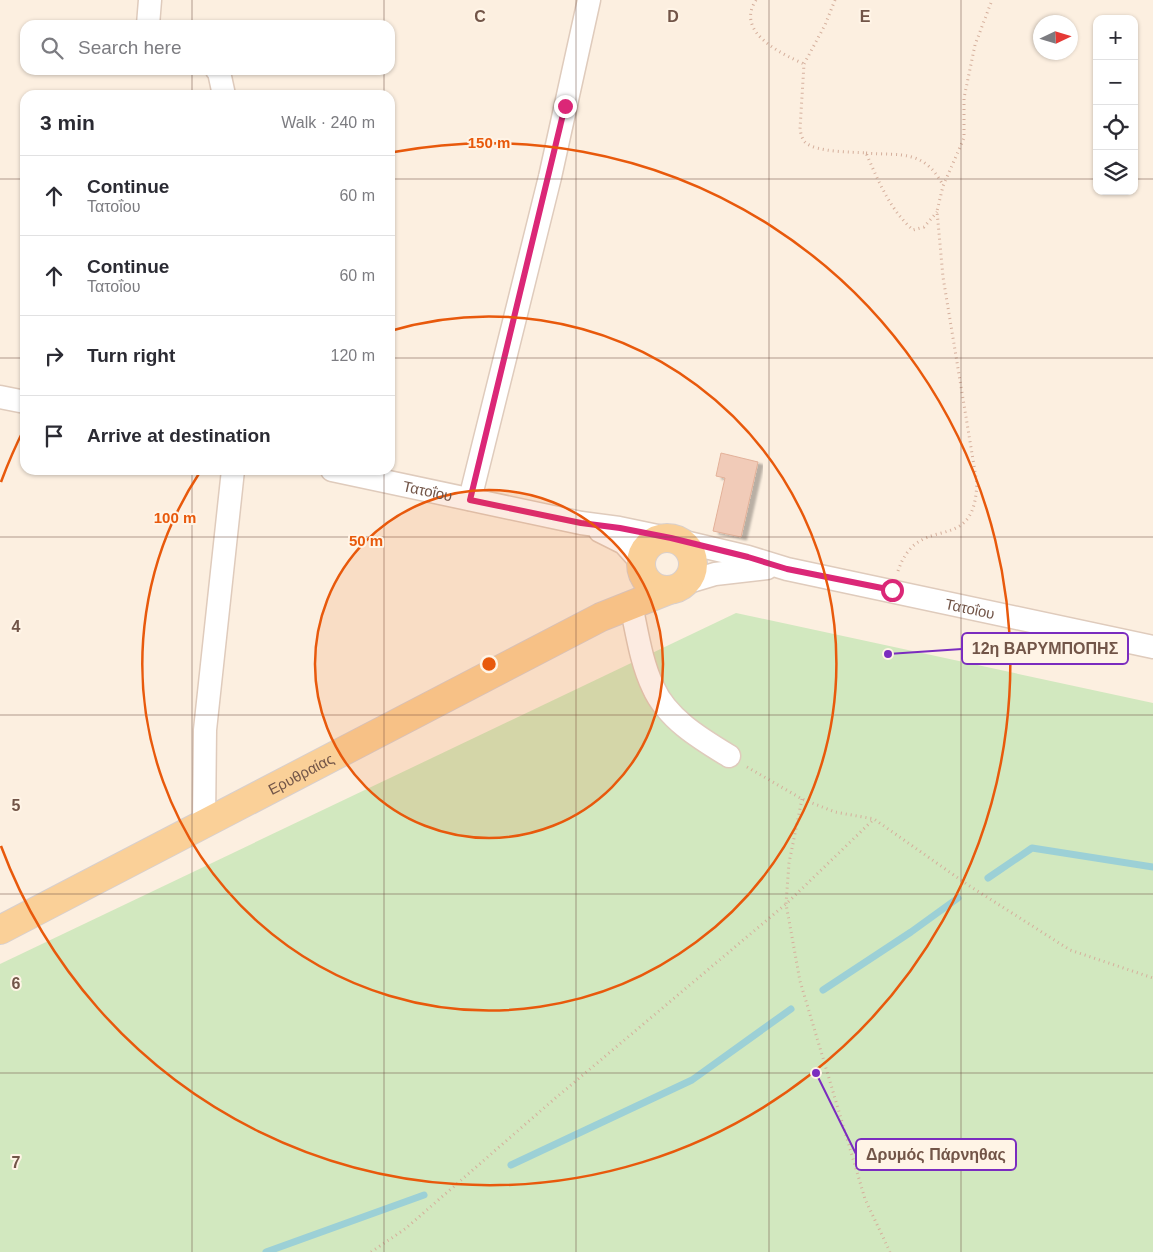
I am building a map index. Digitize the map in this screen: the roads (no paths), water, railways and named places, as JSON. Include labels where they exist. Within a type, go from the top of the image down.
[{"type":"main road","points":[[671,539],[684,544],[692,559],[693,568],[677,587],[654,587],[644,576],[641,565],[647,548],[653,543],[671,539]]},
{"type":"main road","name":"Ερυθραίας","points":[[601,617],[631,585],[641,565]]},
{"type":"main road","name":"Ερυθραίας","points":[[0,930],[204,822],[601,617],[677,587]]},
{"type":"street","points":[[148,20],[150,0]]},
{"type":"street","points":[[470,500],[550,177],[589,0]]},
{"type":"street","points":[[218,75],[223,90]]},
{"type":"street","points":[[0,397],[20,401]]},
{"type":"street","points":[[204,822],[205,730],[232,475]]},
{"type":"street","name":"Τατοΐου","points":[[355,475],[581,523],[620,528],[748,557],[787,569],[1153,647]]},
{"type":"street","name":"Τατοΐου","points":[[581,523],[624,543],[641,565]]},
{"type":"street","name":"Τατοΐου","points":[[677,587],[715,574],[740,570],[787,569]]},
{"type":"street","points":[[631,605],[644,664],[653,689],[672,714],[695,735],[729,756]]},
{"type":"waterway","points":[[988,878],[1032,848],[1153,867]]},
{"type":"waterway","points":[[823,990],[911,932],[958,898]]},
{"type":"waterway","points":[[511,1165],[692,1080],[791,1009]]},
{"type":"waterway","points":[[266,1252],[424,1195]]},
{"type":"place","name":"12η ΒΑΡΥΜΠΟΠΗΣ","points":[[888,654]]},
{"type":"place","name":"Δρυμός Πάρνηθας","points":[[816,1073]]}]
